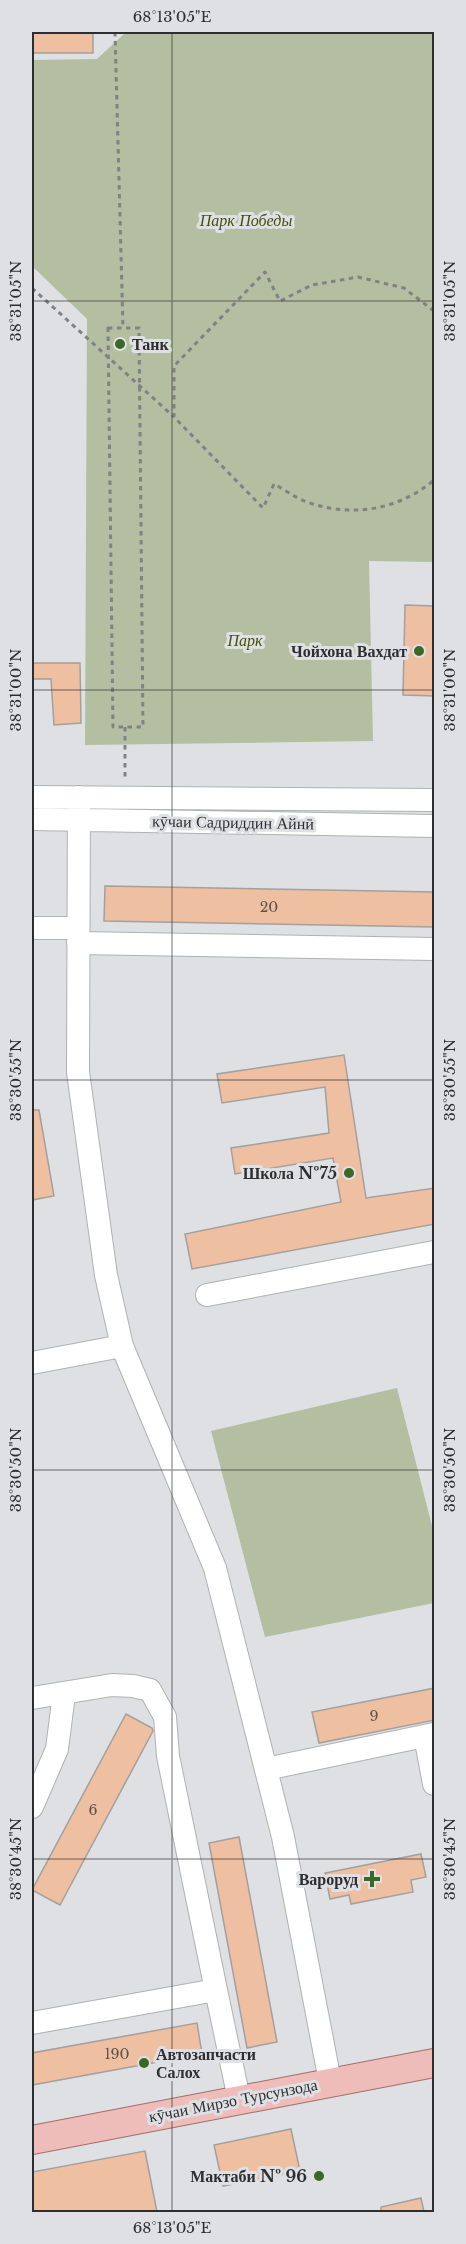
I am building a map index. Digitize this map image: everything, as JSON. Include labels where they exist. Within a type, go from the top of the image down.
[{"type":"main road","name":"кӯчаи Мирзо Турсунзода","points":[[32,2140],[435,2063]]},
{"type":"street","name":"кӯчаи Садриддин Айнӣ","points":[[32,797],[79,808],[435,826]]},
{"type":"street","name":"кӯчаи Садриддин Айнӣ","points":[[32,819],[125,797],[435,800]]},
{"type":"street","points":[[79,808],[78,1072],[106,1275],[122,1346],[214,1568],[283,1838],[330,2082]]},
{"type":"street","points":[[32,928],[78,936],[435,949]]},
{"type":"street","points":[[207,1295],[435,1252]]},
{"type":"street","points":[[32,1363],[122,1346]]},
{"type":"street","points":[[32,1698],[112,1685],[134,1686],[150,1690],[165,1718],[168,1756],[238,2099]]},
{"type":"street","points":[[32,1807],[57,1749],[64,1694]]},
{"type":"street","points":[[266,1769],[430,1735],[435,1784]]},
{"type":"street","points":[[32,2023],[216,1990]]},
{"type":"path","points":[[115,32],[123,328]]},
{"type":"path","points":[[174,417],[174,366],[265,272],[280,301],[312,285],[358,278],[404,288],[435,311]]},
{"type":"path","points":[[32,288],[174,417],[263,508],[274,484],[307,502],[352,512],[396,504],[434,481]]},
{"type":"path","points":[[108,328],[138,328],[143,726],[113,727],[109,358],[108,328]]},
{"type":"path","points":[[125,727],[125,797]]},
{"type":"green space","name":"Парк Победы","points":[[434,32],[434,562],[369,561],[373,741],[85,745],[87,319],[32,266],[32,60],[97,59],[124,34]]},
{"type":"green space","points":[[397,1388],[434,1534],[434,1603],[265,1637],[211,1431]]},
{"type":"building","points":[[32,32],[93,32],[93,53],[32,53]]},
{"type":"building","name":"Чойхона Вахдат","points":[[405,605],[435,606],[435,696],[403,695]]},
{"type":"building","points":[[32,663],[80,663],[81,723],[54,725],[51,679],[32,679]]},
{"type":"building","points":[[105,886],[435,892],[435,927],[104,921]]},
{"type":"building","name":"Школа №75","points":[[344,1055],[366,1198],[435,1188],[435,1224],[192,1269],[185,1234],[341,1202],[333,1158],[235,1174],[231,1148],[329,1133],[325,1087],[222,1103],[217,1074]]},
{"type":"building","points":[[32,1110],[39,1110],[54,1196],[32,1200]]},
{"type":"building","points":[[435,1688],[435,1720],[319,1743],[312,1712]]},
{"type":"building","points":[[126,1714],[152,1728],[153,1731],[60,1905],[32,1890]]},
{"type":"building","points":[[239,1837],[277,2042],[247,2048],[209,1843]]},
{"type":"building","name":"Вароруд","points":[[421,1854],[426,1877],[411,1880],[413,1892],[351,1904],[349,1895],[330,1899],[325,1873]]},
{"type":"building","points":[[197,2023],[202,2054],[32,2085],[32,2053]]},
{"type":"building","points":[[291,2129],[300,2171],[223,2186],[214,2145]]},
{"type":"building","points":[[145,2151],[157,2212],[32,2212],[32,2172]]},
{"type":"building","points":[[421,2198],[424,2212],[381,2212],[381,2207]]},
{"type":"place","name":"Танк","points":[[120,344]]},
{"type":"place","name":"Чойхона Вахдат","points":[[419,651]]},
{"type":"place","name":"Школа №75","points":[[349,1173]]},
{"type":"place","name":"Вароруд","points":[[372,1879]]},
{"type":"place","name":"Автозапчасти Салох","points":[[144,2063]]},
{"type":"place","name":"Мактаби № 96","points":[[319,2176]]},
{"type":"park label","name":"Парк","points":[[245,640]]}]
